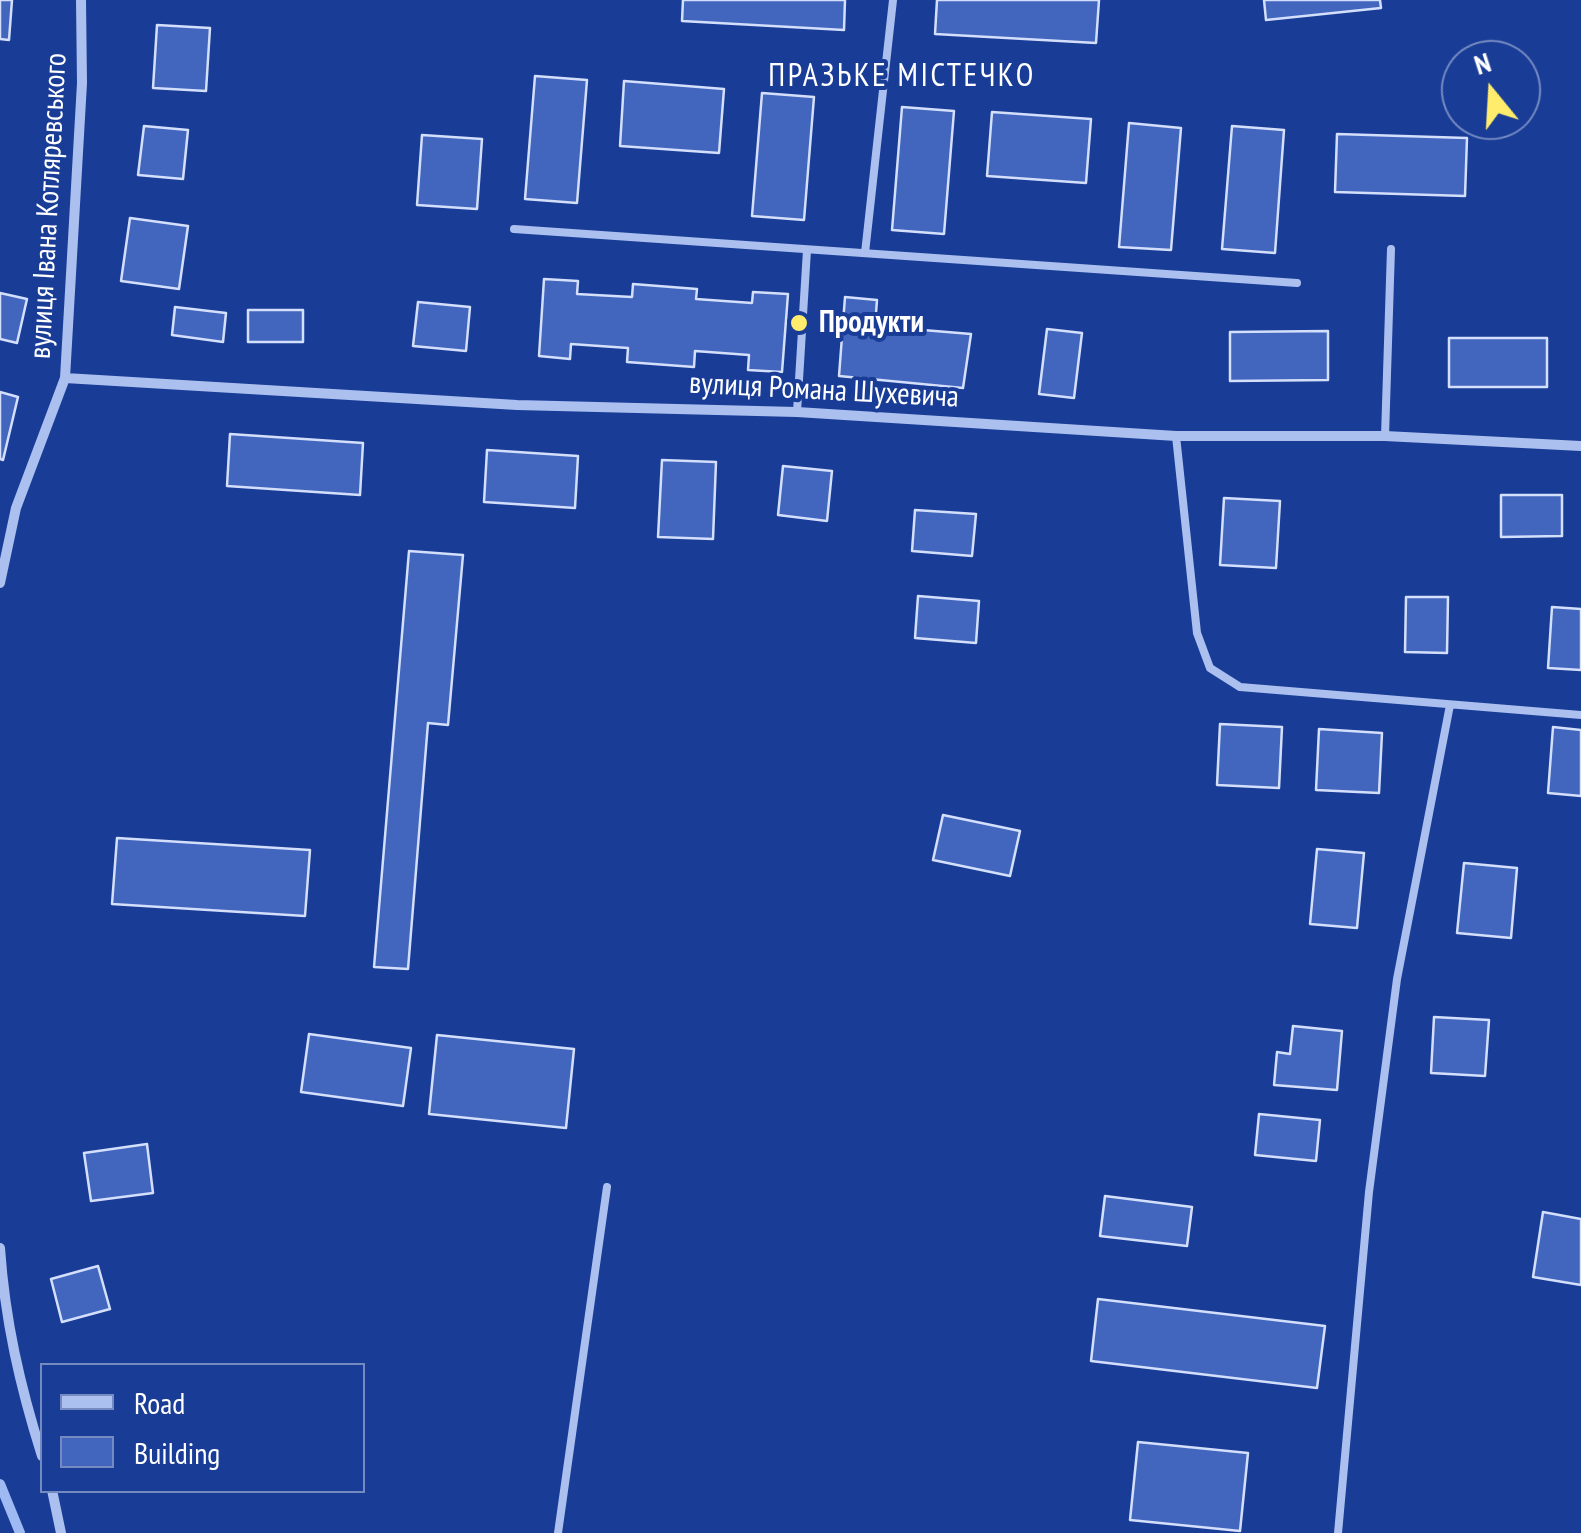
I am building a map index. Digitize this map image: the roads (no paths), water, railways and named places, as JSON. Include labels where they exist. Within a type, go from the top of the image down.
[{"type":"street","name":"вулиця Івана Котляревського","points":[[0,583],[16,508],[66,378],[82,83],[81,0]]},
{"type":"street","name":"вулиця Романа Шухевича","points":[[66,378],[517,405],[797,412],[1176,436],[1385,436],[1581,446]]},
{"type":"street","points":[[0,1248],[4,1307],[18,1378],[40,1450]]},
{"type":"street","points":[[53,1493],[61,1533]]},
{"type":"lane","points":[[865,253],[893,0]]},
{"type":"lane","points":[[514,228],[1297,283]]},
{"type":"lane","points":[[1385,436],[1391,248]]},
{"type":"lane","points":[[797,412],[807,250]]},
{"type":"lane","points":[[1176,436],[1197,633],[1210,668],[1240,687],[1581,715]]},
{"type":"lane","points":[[1338,1533],[1370,1192],[1397,979],[1450,705]]},
{"type":"lane","points":[[558,1533],[607,1187]]},
{"type":"waterway","points":[[0,1484],[20,1533]]},
{"type":"place","name":"Продукти","points":[[799,323]]},
{"type":"district","name":"ПРАЗЬКЕ МІСТЕЧКО","points":[[902,77]]}]
